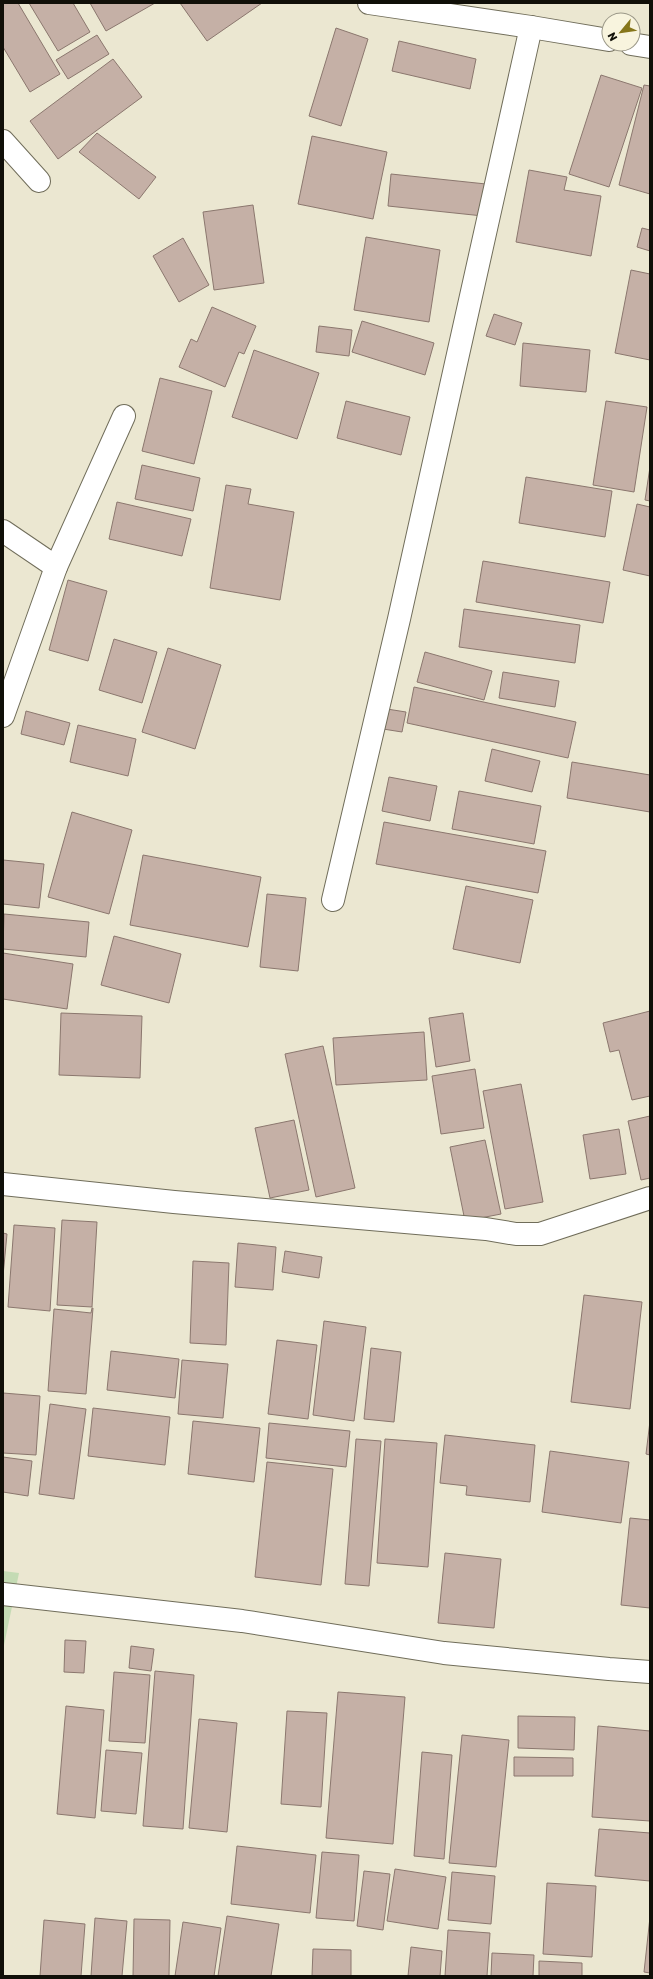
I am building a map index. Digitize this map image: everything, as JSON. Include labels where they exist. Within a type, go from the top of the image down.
[{"type":"street","points":[[370,3],[531,26],[601,39]]},
{"type":"street","points":[[333,900],[400,619],[531,26]]},
{"type":"street","points":[[3,141],[39,181]]},
{"type":"street","points":[[3,716],[56,567],[124,416]]},
{"type":"street","points":[[3,531],[56,567]]},
{"type":"street","points":[[3,1184],[174,1202],[486,1229],[516,1234],[540,1234],[650,1198]]},
{"type":"street","points":[[3,1594],[242,1621],[452,1654],[650,1672]]},
{"type":"green space","points":[[3,1571],[19,1573],[3,1650]]},
{"type":"building","points":[[3,3],[18,3],[60,74],[30,92],[3,47]]},
{"type":"building","points":[[29,3],[73,3],[90,32],[58,51]]},
{"type":"building","points":[[90,3],[155,3],[106,31]]},
{"type":"building","points":[[180,3],[262,3],[207,41]]},
{"type":"building","points":[[336,28],[368,39],[341,126],[309,116]]},
{"type":"building","points":[[97,35],[109,54],[68,79],[56,60]]},
{"type":"building","points":[[399,41],[476,59],[470,89],[392,71]]},
{"type":"building","points":[[113,59],[142,97],[58,159],[30,121]]},
{"type":"building","points":[[601,75],[642,88],[609,187],[569,174]]},
{"type":"building","points":[[644,85],[650,86],[650,194],[619,185]]},
{"type":"building","points":[[97,133],[156,177],[139,199],[79,152]]},
{"type":"building","points":[[312,136],[387,152],[373,219],[298,204]]},
{"type":"building","points":[[529,170],[567,177],[564,190],[601,196],[591,256],[516,242]]},
{"type":"building","points":[[391,174],[486,184],[483,216],[388,206]]},
{"type":"building","points":[[253,205],[264,283],[214,290],[203,212]]},
{"type":"building","points":[[642,228],[650,230],[650,251],[637,247]]},
{"type":"building","points":[[366,237],[440,250],[429,322],[354,310]]},
{"type":"building","points":[[183,238],[209,285],[179,302],[153,256]]},
{"type":"building","points":[[631,270],[650,274],[650,360],[615,353]]},
{"type":"building","points":[[212,307],[256,326],[244,354],[239,352],[225,387],[179,367],[191,339],[197,342]]},
{"type":"building","points":[[494,314],[522,323],[515,345],[486,336]]},
{"type":"building","points":[[362,321],[434,343],[425,375],[352,352]]},
{"type":"building","points":[[319,326],[352,330],[349,356],[316,352]]},
{"type":"building","points":[[523,343],[590,350],[586,392],[520,386]]},
{"type":"building","points":[[254,350],[319,373],[297,439],[232,417]]},
{"type":"building","points":[[160,378],[212,391],[194,464],[142,451]]},
{"type":"building","points":[[346,401],[410,417],[401,455],[337,438]]},
{"type":"building","points":[[606,401],[647,407],[634,492],[593,485]]},
{"type":"building","points":[[142,465],[200,478],[193,511],[135,499]]},
{"type":"building","points":[[650,467],[650,501],[645,500]]},
{"type":"building","points":[[526,477],[612,491],[605,537],[519,523]]},
{"type":"building","points":[[226,485],[251,489],[248,504],[294,512],[280,600],[210,588]]},
{"type":"building","points":[[117,502],[191,519],[182,556],[109,539]]},
{"type":"building","points":[[637,504],[650,507],[650,576],[623,570]]},
{"type":"building","points":[[483,561],[610,582],[603,623],[476,602]]},
{"type":"building","points":[[68,580],[107,591],[88,661],[49,650]]},
{"type":"building","points":[[464,609],[580,625],[575,663],[459,647]]},
{"type":"building","points":[[114,639],[157,652],[142,703],[99,690]]},
{"type":"building","points":[[168,648],[221,665],[195,749],[142,732]]},
{"type":"building","points":[[425,652],[492,671],[484,700],[417,682]]},
{"type":"building","points":[[503,672],[559,681],[555,707],[499,698]]},
{"type":"building","points":[[414,687],[576,722],[568,758],[407,723]]},
{"type":"building","points":[[387,709],[406,712],[402,732],[383,729]]},
{"type":"building","points":[[26,711],[70,723],[64,745],[21,734]]},
{"type":"building","points":[[78,725],[136,739],[128,776],[70,762]]},
{"type":"building","points":[[492,749],[540,761],[532,792],[485,781]]},
{"type":"building","points":[[572,762],[650,775],[650,812],[567,798]]},
{"type":"building","points":[[389,777],[437,786],[430,821],[382,811]]},
{"type":"building","points":[[459,791],[541,806],[534,844],[452,829]]},
{"type":"building","points":[[72,812],[132,830],[109,914],[48,897]]},
{"type":"building","points":[[384,822],[546,851],[538,893],[376,864]]},
{"type":"building","points":[[143,855],[261,877],[248,947],[130,925]]},
{"type":"building","points":[[3,860],[44,864],[39,908],[3,904]]},
{"type":"building","points":[[466,886],[533,900],[520,963],[453,949]]},
{"type":"building","points":[[267,894],[306,898],[298,971],[260,967]]},
{"type":"building","points":[[4,914],[89,922],[86,957],[3,949]]},
{"type":"building","points":[[114,936],[181,954],[169,1003],[101,985]]},
{"type":"building","points":[[3,953],[73,964],[67,1009],[3,999]]},
{"type":"building","points":[[650,1011],[650,1096],[632,1100],[619,1050],[610,1052],[603,1023]]},
{"type":"building","points":[[61,1013],[142,1016],[140,1078],[59,1075]]},
{"type":"building","points":[[463,1013],[470,1061],[436,1067],[429,1018]]},
{"type":"building","points":[[424,1032],[427,1080],[336,1085],[333,1038]]},
{"type":"building","points":[[323,1046],[355,1188],[316,1197],[285,1054]]},
{"type":"building","points":[[475,1069],[484,1128],[441,1134],[432,1076]]},
{"type":"building","points":[[521,1084],[543,1202],[505,1209],[483,1091]]},
{"type":"building","points":[[650,1116],[650,1178],[641,1180],[628,1121]]},
{"type":"building","points":[[294,1120],[309,1190],[270,1198],[255,1128]]},
{"type":"building","points":[[619,1129],[626,1174],[590,1179],[583,1135]]},
{"type":"building","points":[[485,1140],[501,1214],[465,1221],[450,1147]]},
{"type":"building","points":[[62,1220],[97,1222],[92,1307],[57,1305]]},
{"type":"building","points":[[14,1225],[55,1228],[50,1311],[8,1307]]},
{"type":"building","points":[[3,1233],[7,1234],[3,1276]]},
{"type":"building","points":[[238,1243],[276,1247],[273,1290],[235,1287]]},
{"type":"building","points":[[285,1251],[322,1257],[319,1278],[282,1272]]},
{"type":"building","points":[[193,1261],[229,1263],[226,1345],[190,1343]]},
{"type":"building","points":[[584,1295],[642,1302],[630,1409],[571,1402]]},
{"type":"building","points":[[92,1308],[86,1394],[48,1391],[54,1309],[91,1313]]},
{"type":"building","points":[[324,1321],[366,1327],[354,1421],[313,1415]]},
{"type":"building","points":[[277,1340],[317,1345],[308,1419],[268,1414]]},
{"type":"building","points":[[371,1348],[401,1352],[394,1422],[364,1419]]},
{"type":"building","points":[[111,1351],[179,1359],[175,1398],[107,1390]]},
{"type":"building","points":[[182,1360],[228,1364],[223,1418],[178,1414]]},
{"type":"building","points":[[3,1393],[40,1396],[36,1455],[3,1453]]},
{"type":"building","points":[[50,1404],[86,1409],[74,1499],[39,1494]]},
{"type":"building","points":[[93,1408],[170,1417],[165,1465],[88,1456]]},
{"type":"building","points":[[193,1421],[260,1428],[254,1482],[188,1474]]},
{"type":"building","points":[[650,1421],[650,1455],[646,1454]]},
{"type":"building","points":[[269,1423],[350,1431],[346,1467],[266,1458]]},
{"type":"building","points":[[445,1435],[535,1445],[530,1502],[466,1495],[467,1486],[440,1483]]},
{"type":"building","points":[[356,1439],[381,1441],[369,1586],[345,1584]]},
{"type":"building","points":[[385,1439],[437,1443],[428,1567],[377,1563]]},
{"type":"building","points":[[550,1451],[629,1462],[621,1523],[542,1512]]},
{"type":"building","points":[[3,1457],[32,1461],[28,1496],[3,1492]]},
{"type":"building","points":[[267,1462],[333,1469],[321,1585],[255,1577]]},
{"type":"building","points":[[630,1518],[650,1520],[650,1608],[621,1605]]},
{"type":"building","points":[[445,1553],[501,1559],[494,1628],[438,1623]]},
{"type":"building","points":[[65,1640],[86,1641],[84,1673],[64,1672]]},
{"type":"building","points":[[131,1646],[154,1649],[151,1671],[129,1668]]},
{"type":"building","points":[[155,1671],[194,1675],[183,1829],[143,1826]]},
{"type":"building","points":[[114,1672],[150,1675],[145,1743],[109,1741]]},
{"type":"building","points":[[338,1692],[405,1697],[393,1844],[326,1838]]},
{"type":"building","points":[[66,1706],[104,1710],[95,1818],[57,1814]]},
{"type":"building","points":[[287,1711],[327,1713],[321,1807],[281,1804]]},
{"type":"building","points":[[518,1716],[575,1717],[574,1750],[518,1748]]},
{"type":"building","points":[[199,1719],[237,1723],[227,1832],[189,1828]]},
{"type":"building","points":[[598,1726],[650,1731],[650,1821],[592,1817]]},
{"type":"building","points":[[462,1735],[509,1740],[496,1867],[449,1863]]},
{"type":"building","points":[[106,1750],[142,1753],[136,1814],[101,1811]]},
{"type":"building","points":[[422,1752],[452,1755],[444,1859],[414,1856]]},
{"type":"building","points":[[514,1757],[573,1758],[573,1776],[514,1776]]},
{"type":"building","points":[[599,1829],[650,1833],[650,1881],[595,1876]]},
{"type":"building","points":[[237,1846],[316,1855],[310,1913],[231,1904]]},
{"type":"building","points":[[322,1852],[359,1855],[354,1921],[316,1918]]},
{"type":"building","points":[[395,1869],[446,1877],[438,1929],[387,1921]]},
{"type":"building","points":[[364,1871],[390,1874],[383,1930],[357,1926]]},
{"type":"building","points":[[452,1872],[495,1876],[491,1924],[448,1920]]},
{"type":"building","points":[[547,1883],[596,1886],[592,1957],[543,1954]]},
{"type":"building","points":[[227,1916],[279,1924],[271,1976],[218,1976]]},
{"type":"building","points":[[650,1917],[650,1973],[644,1972]]},
{"type":"building","points":[[95,1918],[127,1921],[122,1976],[91,1976]]},
{"type":"building","points":[[134,1919],[170,1920],[169,1976],[133,1976]]},
{"type":"building","points":[[44,1920],[85,1924],[81,1976],[40,1976]]},
{"type":"building","points":[[183,1922],[221,1928],[214,1976],[175,1976]]},
{"type":"building","points":[[448,1930],[490,1933],[487,1976],[445,1976]]},
{"type":"building","points":[[411,1947],[442,1951],[440,1976],[408,1976]]},
{"type":"building","points":[[313,1949],[351,1950],[351,1976],[312,1976]]},
{"type":"building","points":[[492,1953],[534,1955],[533,1976],[491,1976]]},
{"type":"building","points":[[539,1961],[582,1963],[582,1976],[539,1976]]}]
